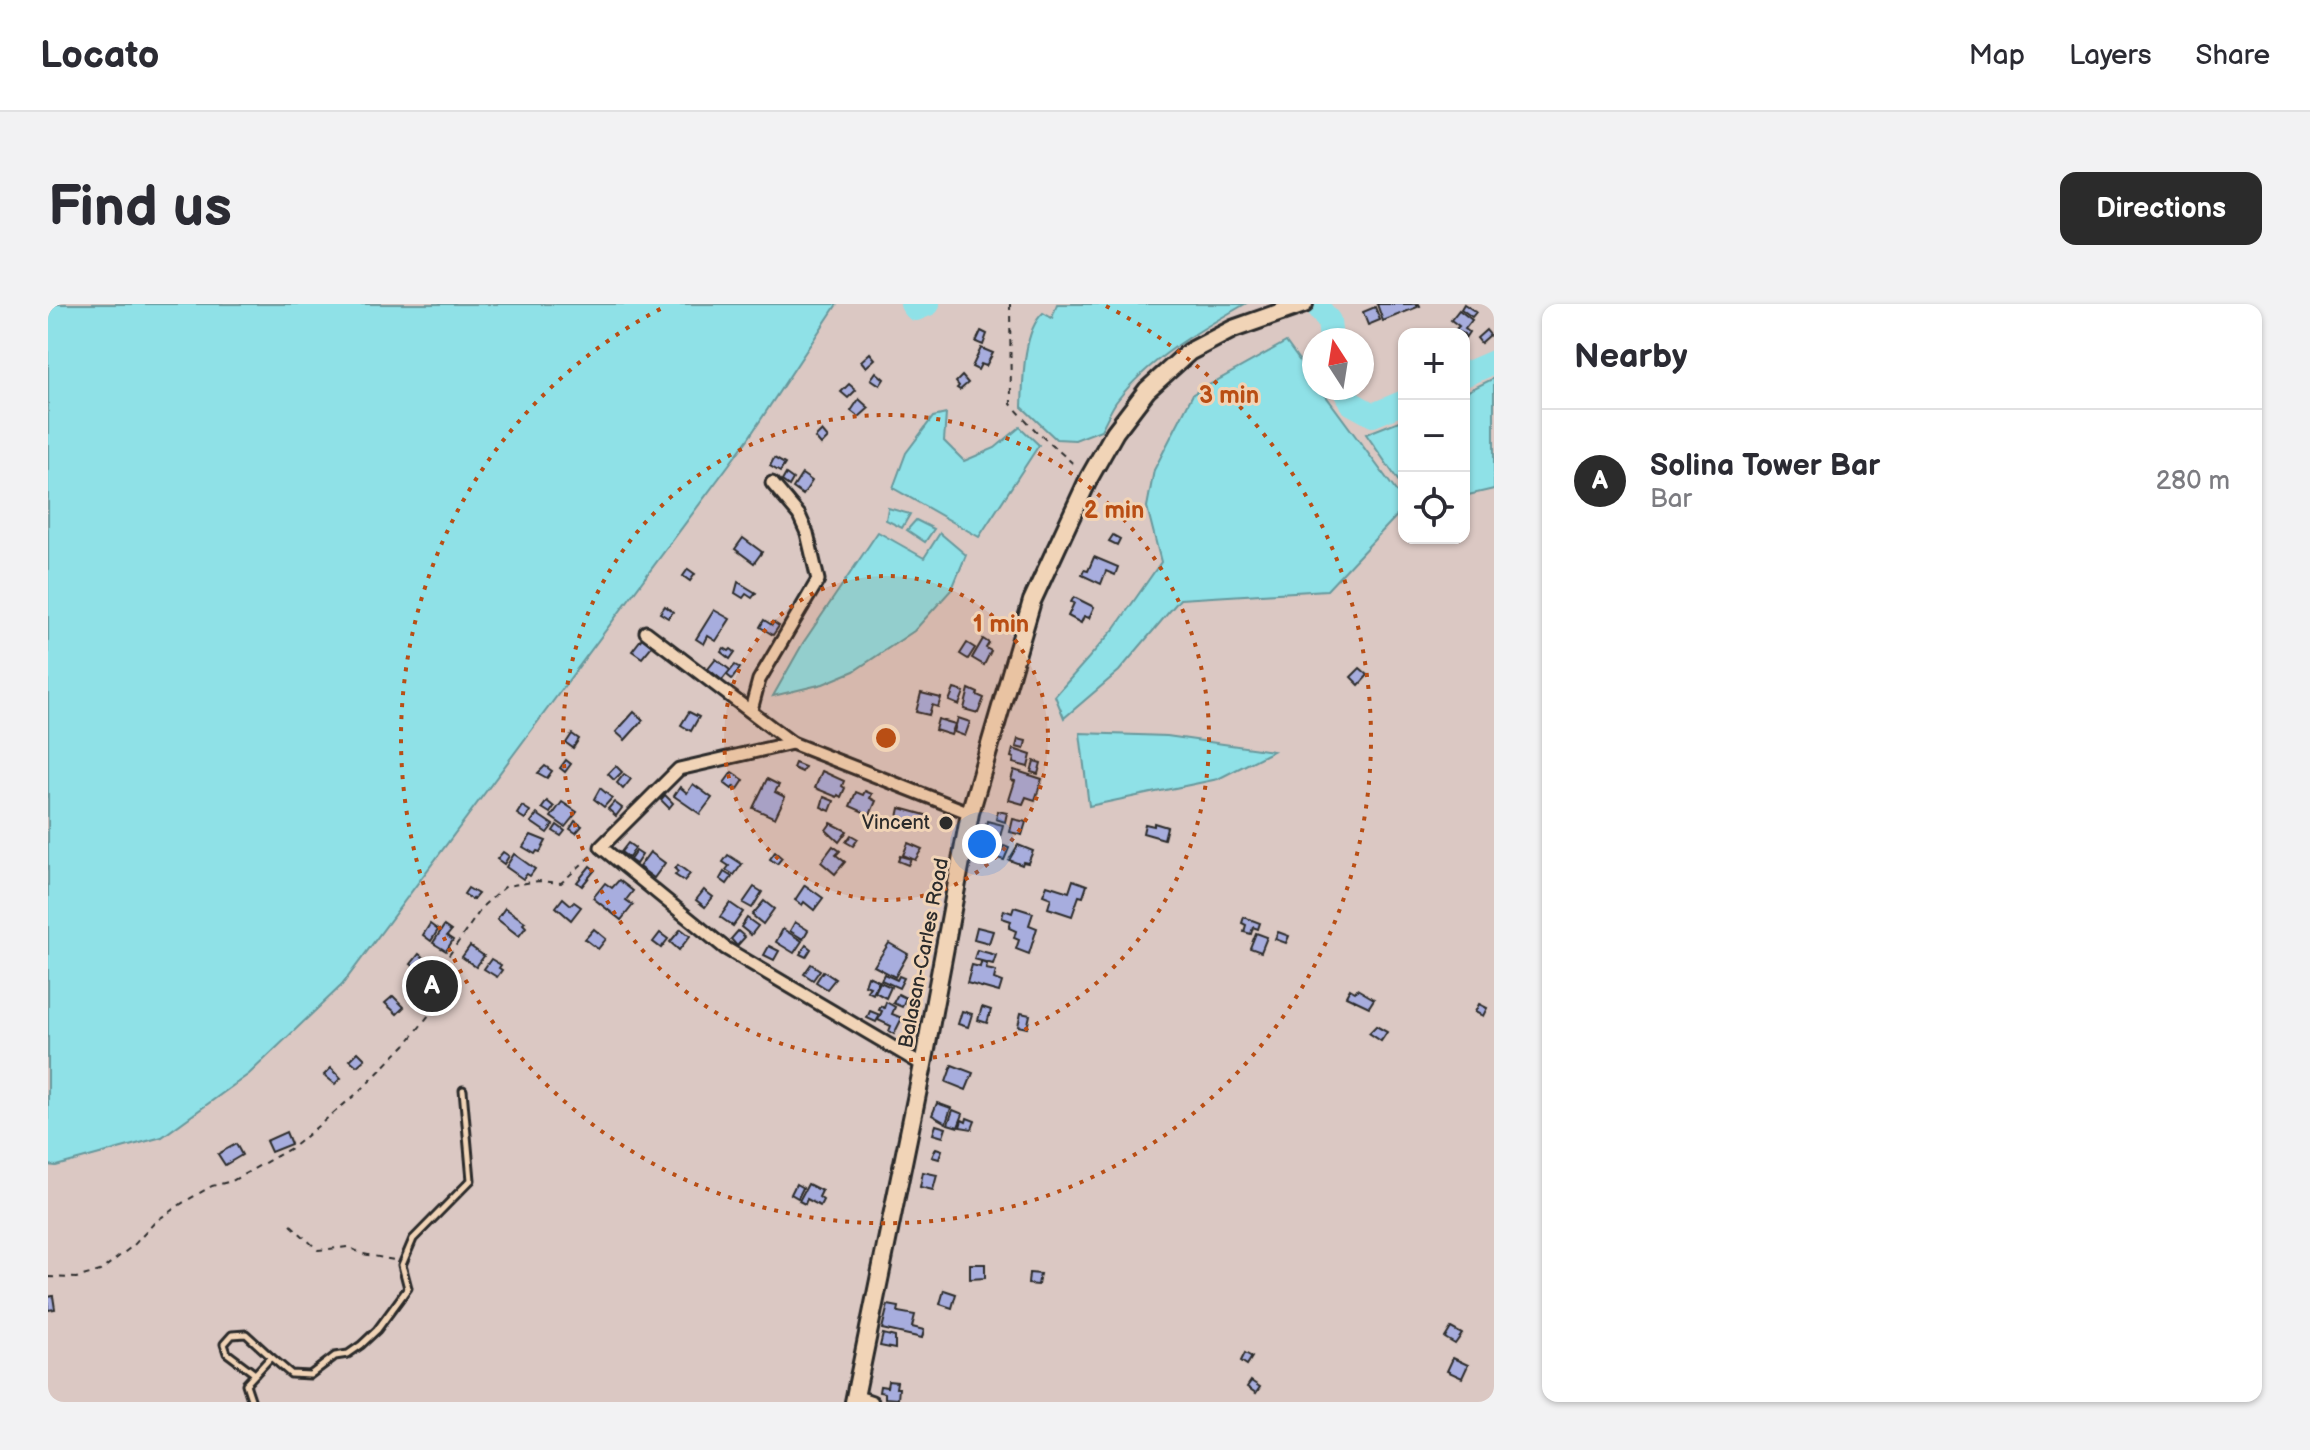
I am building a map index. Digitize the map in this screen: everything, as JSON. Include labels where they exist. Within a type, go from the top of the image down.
[{"type":"main road","name":"Balasan-Carles Road","points":[[854,1399],[923,1065],[970,813],[1032,601],[1089,478],[1115,432],[1147,390],[1189,352],[1233,329],[1302,305]]},
{"type":"street","points":[[751,710],[759,680],[818,580],[807,533],[799,515],[772,483]]},
{"type":"street","points":[[646,632],[792,743],[970,813]]},
{"type":"street","points":[[792,743],[679,769],[601,847],[725,948],[923,1065]]},
{"type":"street","points":[[854,1399],[872,1402]]},
{"type":"lane","points":[[255,1374],[227,1353],[224,1344],[232,1335],[246,1334],[291,1374],[310,1375],[335,1356],[348,1354],[377,1330],[408,1288],[402,1265],[413,1239],[471,1180],[463,1090]]},
{"type":"lane","points":[[252,1402],[246,1384],[271,1357]]},
{"type":"path","points":[[1010,304],[1011,404],[1037,432],[1089,478]]},
{"type":"path","points":[[48,1277],[76,1278],[100,1271],[134,1245],[156,1221],[184,1202],[212,1186],[232,1181],[293,1147],[361,1090],[408,1042],[432,1011],[438,995],[438,971],[484,905],[506,886],[539,881],[561,883],[601,847]]},
{"type":"path","points":[[291,1225],[318,1250],[348,1247],[402,1265]]},
{"type":"water","points":[[48,304],[837,304],[748,439],[342,985],[249,1074],[162,1137],[56,1166],[48,1165]]},
{"type":"water","points":[[1057,304],[1245,304],[1159,359],[1116,402],[1101,430],[1075,440],[1056,439],[1022,407],[1025,357],[1031,332],[1043,313],[1052,318]]},
{"type":"water","points":[[1286,342],[1302,364],[1302,400],[1329,400],[1398,494],[1398,514],[1327,590],[1180,599],[1119,671],[1064,718],[1055,696],[1115,628],[1161,562],[1147,507],[1154,470],[1193,394]]},
{"type":"water","points":[[1494,378],[1494,489],[1470,495],[1470,400],[1470,390]]},
{"type":"water","points":[[946,414],[944,441],[964,461],[995,448],[1020,427],[1039,445],[979,537],[893,488],[906,453],[933,417]]},
{"type":"water","points":[[1398,421],[1398,480],[1366,434]]},
{"type":"water","points":[[888,508],[910,514],[902,528],[886,520]]},
{"type":"water","points":[[916,520],[934,529],[925,542],[907,530]]},
{"type":"water","points":[[878,532],[924,558],[940,533],[966,555],[952,589],[914,631],[854,671],[823,684],[773,696],[803,643]]},
{"type":"water","points":[[1080,733],[1167,736],[1273,751],[1218,779],[1089,806]]},
{"type":"building","points":[[1377,304],[1419,304],[1420,306],[1383,321]]},
{"type":"building","points":[[1464,304],[1476,312],[1472,317],[1461,309]]},
{"type":"building","points":[[1375,307],[1380,320],[1368,325],[1363,312]]},
{"type":"building","points":[[1459,310],[1472,320],[1466,328],[1457,328],[1459,326],[1451,320]]},
{"type":"building","points":[[1486,330],[1490,335],[1481,343],[1477,338]]},
{"type":"building","points":[[981,331],[987,334],[983,345],[976,342]]},
{"type":"building","points":[[981,348],[993,353],[986,366],[981,364],[978,370],[972,367]]},
{"type":"building","points":[[870,353],[875,359],[866,367],[861,361]]},
{"type":"building","points":[[876,372],[884,379],[880,385],[871,379]]},
{"type":"building","points":[[962,376],[968,383],[960,390],[956,382]]},
{"type":"building","points":[[849,384],[856,390],[848,398],[841,392]]},
{"type":"building","points":[[859,399],[869,408],[859,417],[851,411]]},
{"type":"building","points":[[822,431],[828,438],[821,445],[815,438]]},
{"type":"building","points":[[774,458],[785,464],[780,472],[770,466]]},
{"type":"building","points":[[786,474],[793,479],[789,486],[782,481]]},
{"type":"building","points":[[802,474],[812,481],[803,495],[793,488]]},
{"type":"building","points":[[1113,535],[1120,539],[1117,545],[1109,541]]},
{"type":"building","points":[[743,538],[762,552],[754,563],[735,549]]},
{"type":"building","points":[[1094,557],[1118,567],[1115,575],[1106,571],[1101,584],[1082,575],[1084,570],[1088,571]]},
{"type":"building","points":[[688,569],[695,574],[690,581],[683,576]]},
{"type":"building","points":[[738,582],[756,593],[752,598],[746,594],[743,598],[735,593]]},
{"type":"building","points":[[1074,597],[1094,607],[1089,618],[1084,616],[1081,623],[1068,616]]},
{"type":"building","points":[[665,606],[673,612],[668,618],[660,613]]},
{"type":"building","points":[[714,610],[730,619],[716,641],[708,636],[704,644],[696,639]]},
{"type":"building","points":[[764,620],[779,626],[773,635],[760,627]]},
{"type":"building","points":[[642,638],[652,646],[642,658],[632,651]]},
{"type":"building","points":[[983,639],[989,643],[986,648],[991,651],[984,665],[972,658]]},
{"type":"building","points":[[967,643],[975,648],[968,659],[960,654]]},
{"type":"building","points":[[724,648],[735,652],[730,659],[721,652]]},
{"type":"building","points":[[716,659],[730,670],[722,680],[708,669]]},
{"type":"building","points":[[735,665],[740,668],[732,679],[727,675]]},
{"type":"building","points":[[1360,668],[1368,675],[1359,685],[1351,677]]},
{"type":"building","points":[[954,689],[964,692],[959,705],[949,701]]},
{"type":"building","points":[[969,689],[984,698],[978,713],[964,709]]},
{"type":"building","points":[[921,693],[941,698],[938,707],[932,705],[929,715],[916,712]]},
{"type":"building","points":[[634,712],[643,720],[625,740],[616,732]]},
{"type":"building","points":[[689,712],[699,717],[691,731],[681,725]]},
{"type":"building","points":[[958,718],[970,722],[965,736],[954,732]]},
{"type":"building","points":[[938,719],[955,724],[951,735],[935,730]]},
{"type":"building","points":[[572,734],[579,739],[573,748],[566,743]]},
{"type":"building","points":[[1018,739],[1026,741],[1024,749],[1016,747]]},
{"type":"building","points":[[1013,749],[1031,755],[1028,767],[1013,763]]},
{"type":"building","points":[[566,760],[571,764],[565,772],[560,768]]},
{"type":"building","points":[[1034,761],[1041,763],[1038,774],[1031,772]]},
{"type":"building","points":[[795,763],[805,767],[802,772],[793,768]]},
{"type":"building","points":[[545,766],[552,771],[547,778],[538,773]]},
{"type":"building","points":[[616,766],[622,772],[614,780],[608,774]]},
{"type":"building","points":[[1014,770],[1042,779],[1035,800],[1026,797],[1023,804],[1009,800],[1015,781],[1011,780]]},
{"type":"building","points":[[822,771],[844,781],[841,797],[815,788]]},
{"type":"building","points":[[732,772],[744,780],[738,789],[724,783]]},
{"type":"building","points":[[624,774],[631,779],[623,789],[617,783]]},
{"type":"building","points":[[767,779],[779,785],[775,792],[785,797],[775,818],[753,808]]},
{"type":"building","points":[[693,784],[712,798],[700,814],[674,796],[680,787],[687,793]]},
{"type":"building","points":[[600,788],[612,798],[604,807],[594,799]]},
{"type":"building","points":[[865,791],[872,794],[870,798],[876,801],[870,815],[850,806],[856,792],[863,795]]},
{"type":"building","points":[[665,795],[673,803],[669,808],[661,800]]},
{"type":"building","points":[[824,797],[834,801],[830,811],[821,807]]},
{"type":"building","points":[[547,801],[554,807],[550,813],[542,808]]},
{"type":"building","points":[[562,802],[577,812],[565,827],[551,817]]},
{"type":"building","points":[[614,802],[622,808],[616,816],[608,809]]},
{"type":"building","points":[[522,806],[530,811],[525,819],[517,814]]},
{"type":"building","points":[[900,808],[929,816],[922,830],[897,822]]},
{"type":"building","points":[[998,811],[1007,813],[1005,822],[996,819]]},
{"type":"building","points":[[537,814],[553,825],[547,833],[531,822]]},
{"type":"building","points":[[1013,819],[1026,822],[1022,835],[1010,832]]},
{"type":"building","points":[[575,821],[582,826],[576,833],[570,829]]},
{"type":"building","points":[[987,821],[1003,825],[1000,837],[984,833]]},
{"type":"building","points":[[831,823],[847,831],[839,842],[826,830]]},
{"type":"building","points":[[1154,823],[1167,827],[1164,839],[1143,833],[1145,824],[1154,826]]},
{"type":"building","points":[[557,825],[565,831],[561,836],[553,831]]},
{"type":"building","points":[[531,835],[546,841],[540,852],[535,854],[523,847]]},
{"type":"building","points":[[851,835],[858,839],[853,846],[846,842]]},
{"type":"building","points":[[628,843],[635,848],[629,858],[621,852]]},
{"type":"building","points":[[908,843],[922,849],[915,860],[903,855]]},
{"type":"building","points":[[1018,845],[1033,851],[1028,863],[1023,862],[1022,865],[1009,860]]},
{"type":"building","points":[[833,846],[840,851],[836,855],[845,862],[835,874],[821,862]]},
{"type":"building","points":[[1004,846],[1009,848],[1004,860],[997,858]]},
{"type":"building","points":[[636,851],[642,855],[636,864],[630,860]]},
{"type":"building","points":[[503,852],[509,856],[504,864],[497,859]]},
{"type":"building","points":[[650,852],[665,863],[654,878],[639,867]]},
{"type":"building","points":[[775,852],[782,858],[777,864],[770,859]]},
{"type":"building","points":[[514,854],[535,869],[530,876],[527,874],[523,879],[506,867]]},
{"type":"building","points":[[728,855],[742,864],[734,875],[726,870],[729,866],[723,862]]},
{"type":"building","points":[[900,856],[911,859],[908,865],[898,861]]},
{"type":"building","points":[[678,865],[690,874],[684,881],[675,875]]},
{"type":"building","points":[[590,866],[595,870],[582,886],[577,882]]},
{"type":"building","points":[[724,872],[732,877],[727,884],[720,879]]},
{"type":"building","points":[[619,880],[633,891],[626,900],[633,905],[621,920],[593,898],[605,883],[612,888]]},
{"type":"building","points":[[1073,880],[1087,885],[1083,897],[1079,896],[1072,916],[1048,908],[1051,898],[1043,895],[1047,885],[1069,892]]},
{"type":"building","points":[[805,885],[823,898],[814,910],[804,902],[802,905],[795,900]]},
{"type":"building","points":[[754,887],[762,892],[752,908],[743,903]]},
{"type":"building","points":[[468,888],[478,894],[473,900],[464,894]]},
{"type":"building","points":[[704,890],[713,897],[705,907],[696,900]]},
{"type":"building","points":[[563,898],[571,905],[574,902],[581,907],[571,920],[556,907]]},
{"type":"building","points":[[764,901],[774,909],[763,924],[752,915]]},
{"type":"building","points":[[730,903],[743,912],[733,926],[720,917]]},
{"type":"building","points":[[1014,907],[1033,913],[1029,925],[1037,928],[1029,954],[1016,949],[1019,940],[1014,938],[1016,931],[1009,928],[1011,921],[1002,918],[1004,910],[1012,913]]},
{"type":"building","points":[[505,908],[525,922],[526,927],[519,936],[497,919]]},
{"type":"building","points":[[1244,917],[1260,923],[1258,929],[1253,927],[1251,934],[1244,932]]},
{"type":"building","points":[[747,918],[758,926],[751,935],[741,927]]},
{"type":"building","points":[[795,922],[808,930],[803,939],[790,931]]},
{"type":"building","points":[[430,924],[438,930],[431,941],[423,935]]},
{"type":"building","points":[[444,926],[451,931],[447,936],[453,940],[446,951],[433,943]]},
{"type":"building","points":[[977,927],[993,931],[989,943],[974,939]]},
{"type":"building","points":[[594,929],[606,939],[598,949],[585,939]]},
{"type":"building","points":[[681,929],[690,936],[679,950],[670,942]]},
{"type":"building","points":[[783,929],[802,941],[794,953],[776,942]]},
{"type":"building","points":[[738,931],[745,937],[737,946],[731,939]]},
{"type":"building","points":[[1278,932],[1289,936],[1286,943],[1275,939]]},
{"type":"building","points":[[660,933],[668,939],[661,948],[653,942]]},
{"type":"building","points":[[1256,933],[1267,937],[1261,952],[1250,948]]},
{"type":"building","points":[[889,943],[908,954],[895,977],[874,966]]},
{"type":"building","points":[[806,945],[811,949],[806,957],[800,954]]},
{"type":"building","points":[[470,946],[484,956],[476,967],[462,957]]},
{"type":"building","points":[[769,946],[779,951],[774,960],[764,955]]},
{"type":"building","points":[[977,950],[996,955],[993,964],[974,959]]},
{"type":"building","points":[[419,954],[436,967],[426,979],[411,964]]},
{"type":"building","points":[[491,959],[501,965],[499,968],[502,970],[497,977],[484,969]]},
{"type":"building","points":[[981,962],[987,964],[986,969],[996,971],[994,979],[1002,982],[999,992],[967,983],[972,965],[980,967]]},
{"type":"building","points":[[811,964],[820,970],[813,980],[804,974]]},
{"type":"building","points":[[823,971],[835,979],[827,989],[816,982]]},
{"type":"building","points":[[884,974],[897,980],[899,976],[904,978],[899,988],[881,980]]},
{"type":"building","points":[[868,976],[879,981],[873,994],[867,991],[870,987],[865,985]]},
{"type":"building","points":[[880,982],[891,987],[886,998],[875,992]]},
{"type":"building","points":[[1350,989],[1355,992],[1357,989],[1374,999],[1369,1007],[1346,996]]},
{"type":"building","points":[[415,993],[422,998],[417,1005],[410,1000]]},
{"type":"building","points":[[898,994],[906,998],[902,1007],[893,1003]]},
{"type":"building","points":[[393,996],[404,1007],[397,1014],[385,1003]]},
{"type":"building","points":[[886,1002],[895,1007],[892,1014],[902,1018],[894,1034],[889,1031],[891,1026],[878,1020],[882,1011],[879,1010],[881,1006],[884,1008]]},
{"type":"building","points":[[1479,1004],[1487,1008],[1483,1016],[1475,1012]]},
{"type":"building","points":[[982,1007],[991,1010],[987,1023],[978,1020]]},
{"type":"building","points":[[870,1011],[880,1015],[876,1022],[867,1018]]},
{"type":"building","points":[[962,1011],[972,1014],[968,1027],[958,1024]]},
{"type":"building","points":[[1021,1013],[1030,1015],[1027,1028],[1018,1026]]},
{"type":"building","points":[[1376,1026],[1387,1032],[1381,1041],[1369,1033]]},
{"type":"building","points":[[358,1052],[365,1059],[357,1066],[350,1060]]},
{"type":"building","points":[[952,1065],[973,1073],[966,1090],[946,1082]]},
{"type":"building","points":[[331,1068],[341,1078],[335,1084],[324,1075]]},
{"type":"building","points":[[937,1103],[951,1108],[946,1123],[932,1115]]},
{"type":"building","points":[[953,1110],[963,1114],[958,1127],[948,1124]]},
{"type":"building","points":[[967,1118],[975,1121],[972,1129],[960,1127],[962,1120],[966,1122]]},
{"type":"building","points":[[936,1125],[946,1128],[943,1137],[933,1134]]},
{"type":"building","points":[[286,1132],[291,1144],[271,1152],[266,1141]]},
{"type":"building","points":[[236,1144],[242,1155],[225,1165],[218,1154]]},
{"type":"building","points":[[936,1148],[942,1150],[939,1159],[932,1157]]},
{"type":"building","points":[[923,1172],[937,1175],[933,1190],[920,1187]]},
{"type":"building","points":[[796,1184],[803,1188],[798,1198],[791,1194]]},
{"type":"building","points":[[808,1184],[822,1191],[820,1206],[807,1199],[805,1204],[799,1201]]},
{"type":"building","points":[[970,1264],[985,1264],[985,1278],[970,1279]]},
{"type":"building","points":[[1029,1273],[1040,1274],[1038,1285],[1028,1284]]},
{"type":"building","points":[[944,1290],[956,1294],[952,1308],[940,1304]]},
{"type":"building","points":[[53,1296],[55,1309],[48,1310],[48,1297]]},
{"type":"building","points":[[888,1305],[899,1307],[898,1312],[915,1315],[912,1327],[924,1330],[922,1338],[882,1329]]},
{"type":"building","points":[[1451,1328],[1462,1334],[1455,1344],[1445,1338]]},
{"type":"building","points":[[883,1334],[895,1337],[895,1349],[880,1346]]},
{"type":"building","points":[[1245,1353],[1252,1357],[1247,1365],[1241,1361]]},
{"type":"building","points":[[1453,1358],[1468,1365],[1462,1378],[1447,1371]]},
{"type":"building","points":[[888,1381],[897,1382],[898,1399],[885,1398],[885,1393],[879,1392],[880,1386],[887,1387]]},
{"type":"building","points":[[1251,1381],[1260,1387],[1256,1393],[1247,1387]]},
{"type":"waterway","points":[[912,304],[916,309],[928,304]]},
{"type":"waterway","points":[[1315,304],[1329,321],[1330,328]]},
{"type":"waterway","points":[[1470,372],[1494,362]]},
{"type":"waterway","points":[[1350,400],[1373,415],[1398,405]]},
{"type":"place","name":"Vincent","points":[[946,823]]},
{"type":"place","name":"Solina Tower Bar","points":[[432,986]]}]
